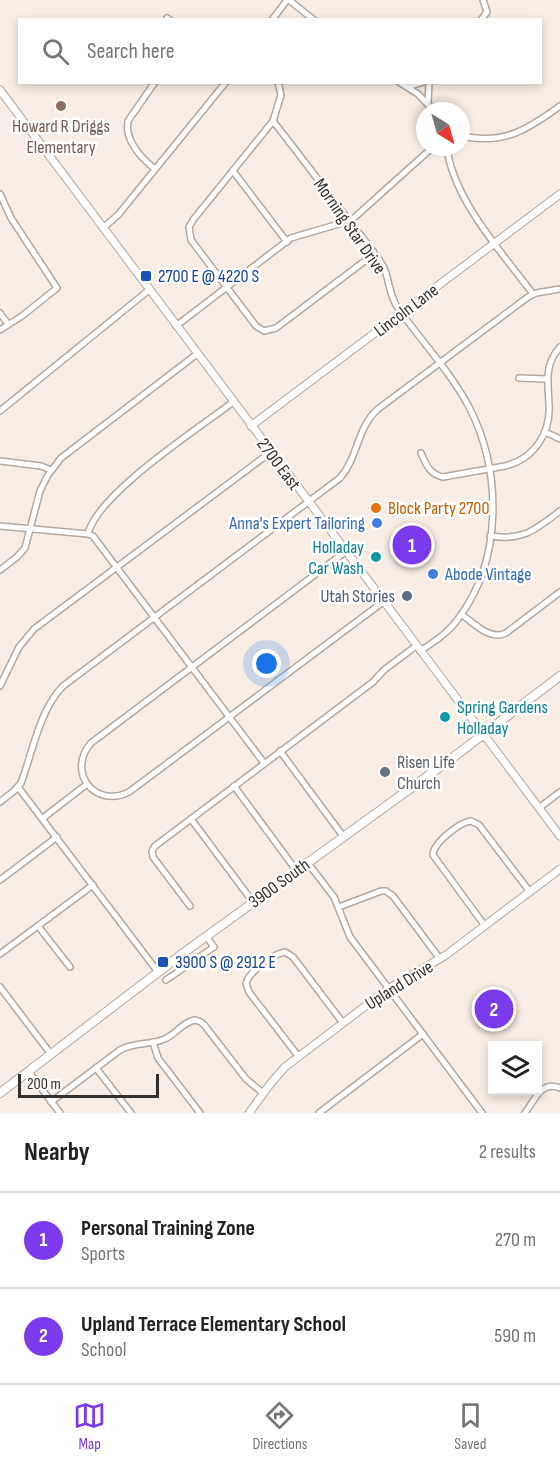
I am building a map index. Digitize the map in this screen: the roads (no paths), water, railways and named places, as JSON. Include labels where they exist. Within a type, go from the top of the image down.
[{"type":"main road","name":"3900 South","points":[[1,1090],[560,676]]},
{"type":"street","points":[[274,18],[288,0],[311,18]]},
{"type":"street","points":[[482,18],[487,10],[483,0]]},
{"type":"street","points":[[154,84],[127,125],[137,152],[155,170]]},
{"type":"street","points":[[103,228],[118,215],[224,84]]},
{"type":"street","points":[[278,84],[281,95],[273,121],[189,227],[191,240],[258,328],[264,331],[272,331],[374,254]]},
{"type":"street","points":[[403,84],[427,102]]},
{"type":"street","points":[[408,87],[417,84]]},
{"type":"street","points":[[428,102],[429,84]]},
{"type":"street","name":"2700 East","points":[[0,90],[560,836]]},
{"type":"street","points":[[470,137],[512,135],[529,128],[560,106]]},
{"type":"street","name":"Morning Star Drive","points":[[190,906],[154,858],[152,851],[157,844],[373,682],[384,670],[447,631],[462,615],[478,583],[490,536],[493,504],[490,469],[473,416],[459,390],[390,296],[384,269],[374,254],[273,121]]},
{"type":"street","points":[[176,326],[297,235],[349,221],[423,156]]},
{"type":"street","points":[[448,156],[463,195],[533,294]]},
{"type":"street","points":[[233,171],[287,242]]},
{"type":"street","points":[[0,194],[11,218],[57,288],[0,330]]},
{"type":"street","name":"Lincoln Lane","points":[[251,426],[560,194]]},
{"type":"street","points":[[0,802],[18,787],[47,710],[57,694],[67,684],[345,472],[365,426],[373,414],[533,294],[560,289]]},
{"type":"street","points":[[0,411],[149,290]]},
{"type":"street","points":[[0,313],[8,324]]},
{"type":"street","points":[[421,453],[429,469],[439,476],[510,465],[525,458],[536,447],[545,432],[549,410],[546,379],[551,360],[560,347]]},
{"type":"street","points":[[0,570],[23,550],[40,492],[51,470],[73,447],[197,354]]},
{"type":"street","points":[[519,378],[546,379]]},
{"type":"street","points":[[88,534],[93,520],[121,488],[233,402]]},
{"type":"street","points":[[545,432],[560,440]]},
{"type":"street","points":[[0,686],[19,647],[31,632],[270,452]]},
{"type":"street","points":[[0,461],[41,466],[51,470]]},
{"type":"street","points":[[490,536],[510,538],[524,536],[560,511]]},
{"type":"street","points":[[0,526],[88,534],[95,538],[264,763]]},
{"type":"street","points":[[345,552],[91,743],[82,764],[87,784],[96,792],[104,795],[112,797],[126,794],[383,602]]},
{"type":"street","points":[[462,615],[489,634],[497,636],[506,633],[560,592]]},
{"type":"street","points":[[280,751],[343,836]]},
{"type":"street","points":[[43,818],[87,784]]},
{"type":"street","points":[[234,786],[296,870]]},
{"type":"street","points":[[18,787],[158,972]]},
{"type":"street","points":[[539,808],[560,792]]},
{"type":"street","points":[[191,819],[253,902]]},
{"type":"street","points":[[485,926],[435,859],[433,850],[437,843],[463,823],[471,821],[479,825],[530,892]]},
{"type":"street","points":[[0,880],[57,837]]},
{"type":"street","points":[[308,862],[339,907],[350,937],[482,1113]]},
{"type":"street","name":"Upland Drive","points":[[249,1113],[278,1074],[298,1056],[388,989],[440,959],[560,869]]},
{"type":"street","points":[[0,954],[93,885]]},
{"type":"street","points":[[339,907],[384,891],[393,896],[440,959]]},
{"type":"street","points":[[38,926],[69,967]]},
{"type":"street","points":[[166,980],[214,947],[206,936]]},
{"type":"street","points":[[298,1056],[249,992],[246,983],[251,974],[276,955],[285,952],[293,957],[343,1023]]},
{"type":"street","points":[[0,987],[50,1053]]},
{"type":"street","points":[[51,1102],[127,1046],[164,1039],[195,1020],[205,1026],[246,1079],[263,1093]]},
{"type":"street","points":[[319,1113],[423,1034]]},
{"type":"street","points":[[153,1042],[158,1058],[200,1113]]},
{"type":"street","points":[[96,1068],[131,1113]]},
{"type":"street","points":[[28,1071],[60,1113]]},
{"type":"street","points":[[525,1113],[543,1087],[550,1085],[560,1088]]},
{"type":"place","name":"Howard R Driggs Elementary","points":[[61,106]]},
{"type":"place","name":"2700 E @ 4220 S","points":[[146,276]]},
{"type":"place","name":"Block Party 2700","points":[[376,508]]},
{"type":"place","name":"Anna's Expert Tailoring","points":[[377,523]]},
{"type":"place","name":"Personal Training Zone","points":[[412,545]]},
{"type":"place","name":"Holladay Car Wash","points":[[376,557]]},
{"type":"place","name":"Abode Vintage","points":[[433,574]]},
{"type":"place","name":"Utah Stories","points":[[407,596]]},
{"type":"place","name":"Spring Gardens Holladay","points":[[445,717]]},
{"type":"place","name":"Risen Life Church","points":[[385,772]]},
{"type":"place","name":"3900 S @ 2912 E","points":[[163,962]]},
{"type":"place","name":"Upland Terrace Elementary School","points":[[494,1009]]}]
